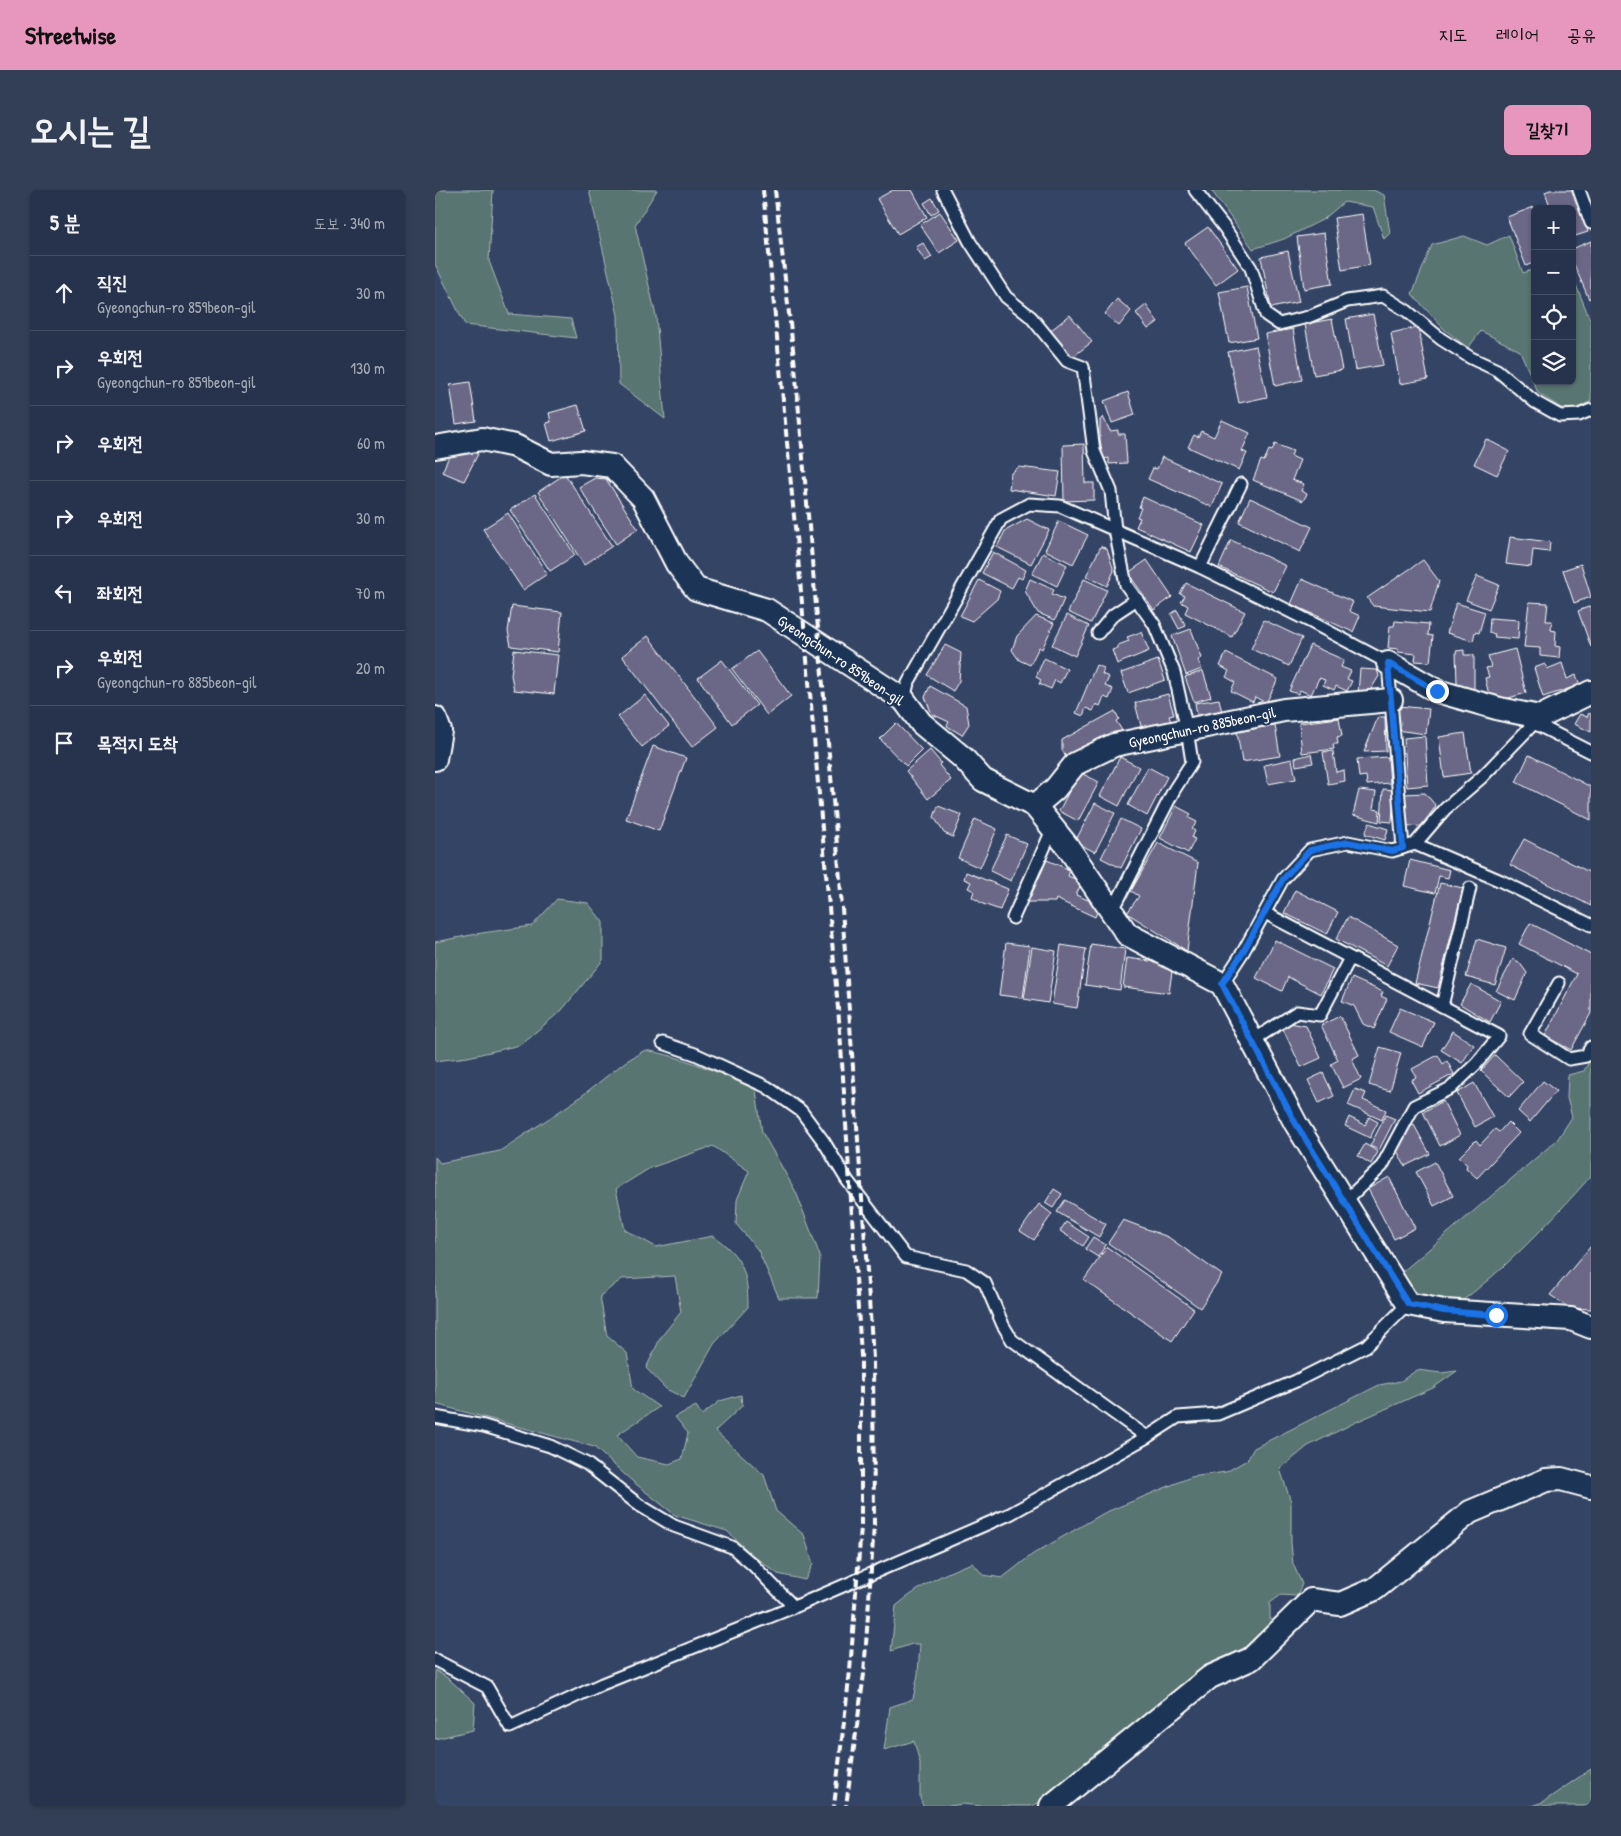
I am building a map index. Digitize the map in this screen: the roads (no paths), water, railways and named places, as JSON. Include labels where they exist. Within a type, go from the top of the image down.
[{"type":"street","name":"Gyeongchun-ro 859beon-gil","points":[[435,446],[482,439],[515,446],[551,464],[581,462],[613,466],[643,498],[677,564],[696,589],[767,610],[904,700],[921,723],[963,758],[983,780],[1035,806],[1068,847],[1127,934],[1222,984]]},
{"type":"street","points":[[1388,663],[1437,691],[1537,720],[1591,692]]},
{"type":"street","name":"Gyeongchun-ro 885beon-gil","points":[[1035,806],[1055,789],[1075,764],[1114,745],[1284,710],[1391,700]]},
{"type":"street","points":[[435,718],[440,731],[435,759]]},
{"type":"street","points":[[1222,984],[1296,1124],[1408,1304],[1444,1311],[1571,1319],[1591,1327]]},
{"type":"street","points":[[1051,1806],[1210,1677],[1251,1659],[1311,1600],[1340,1604],[1375,1589],[1470,1512],[1545,1480],[1561,1479],[1591,1487]]},
{"type":"lane","points":[[943,190],[970,242],[1006,297],[1031,317],[1067,361],[1083,367],[1093,451],[1111,491],[1115,530],[1127,585],[1154,624],[1174,672],[1192,762],[1174,790],[1112,912]]},
{"type":"lane","points":[[1195,190],[1224,226],[1251,268],[1266,315],[1279,324],[1307,317],[1347,302],[1383,296],[1407,310],[1441,338],[1471,358],[1497,370],[1535,402],[1552,412],[1560,416],[1579,415],[1591,410]]},
{"type":"lane","points":[[1579,190],[1591,223]]},
{"type":"lane","points":[[1200,568],[1241,484]]},
{"type":"lane","points":[[904,700],[908,683],[1001,519],[1029,504],[1060,506],[1200,568],[1307,620],[1388,663],[1403,848]]},
{"type":"lane","points":[[1098,633],[1113,615],[1137,600]]},
{"type":"lane","points":[[1222,984],[1243,952],[1283,879],[1310,850],[1348,842],[1392,851],[1415,844],[1445,809],[1482,777],[1537,720],[1591,752]]},
{"type":"lane","points":[[1013,918],[1053,828]]},
{"type":"lane","points":[[1415,844],[1501,881],[1591,925]]},
{"type":"lane","points":[[1442,1006],[1470,888]]},
{"type":"lane","points":[[1265,913],[1499,1036],[1477,1063],[1451,1088],[1414,1106],[1381,1166],[1344,1202]]},
{"type":"lane","points":[[1252,1041],[1297,1012],[1320,1015],[1350,958]]},
{"type":"lane","points":[[1559,983],[1529,1034],[1569,1060],[1586,1056],[1591,1047]]},
{"type":"lane","points":[[663,1043],[695,1054],[767,1088],[801,1111],[847,1180],[906,1256],[966,1270],[985,1282],[1003,1326],[1011,1340],[1147,1437]]},
{"type":"lane","points":[[435,1660],[487,1687],[510,1727],[602,1684],[794,1607],[1010,1514],[1179,1417],[1217,1414],[1296,1381],[1366,1346],[1408,1304]]},
{"type":"lane","points":[[435,1417],[484,1426],[550,1446],[587,1464],[639,1505],[674,1526],[732,1547],[794,1607]]},
{"type":"railway","points":[[763,190],[840,1031],[861,1355],[861,1527],[850,1671],[834,1806]]},
{"type":"railway","points":[[775,190],[795,367],[840,879],[873,1358],[874,1525],[864,1674],[846,1806]]}]
